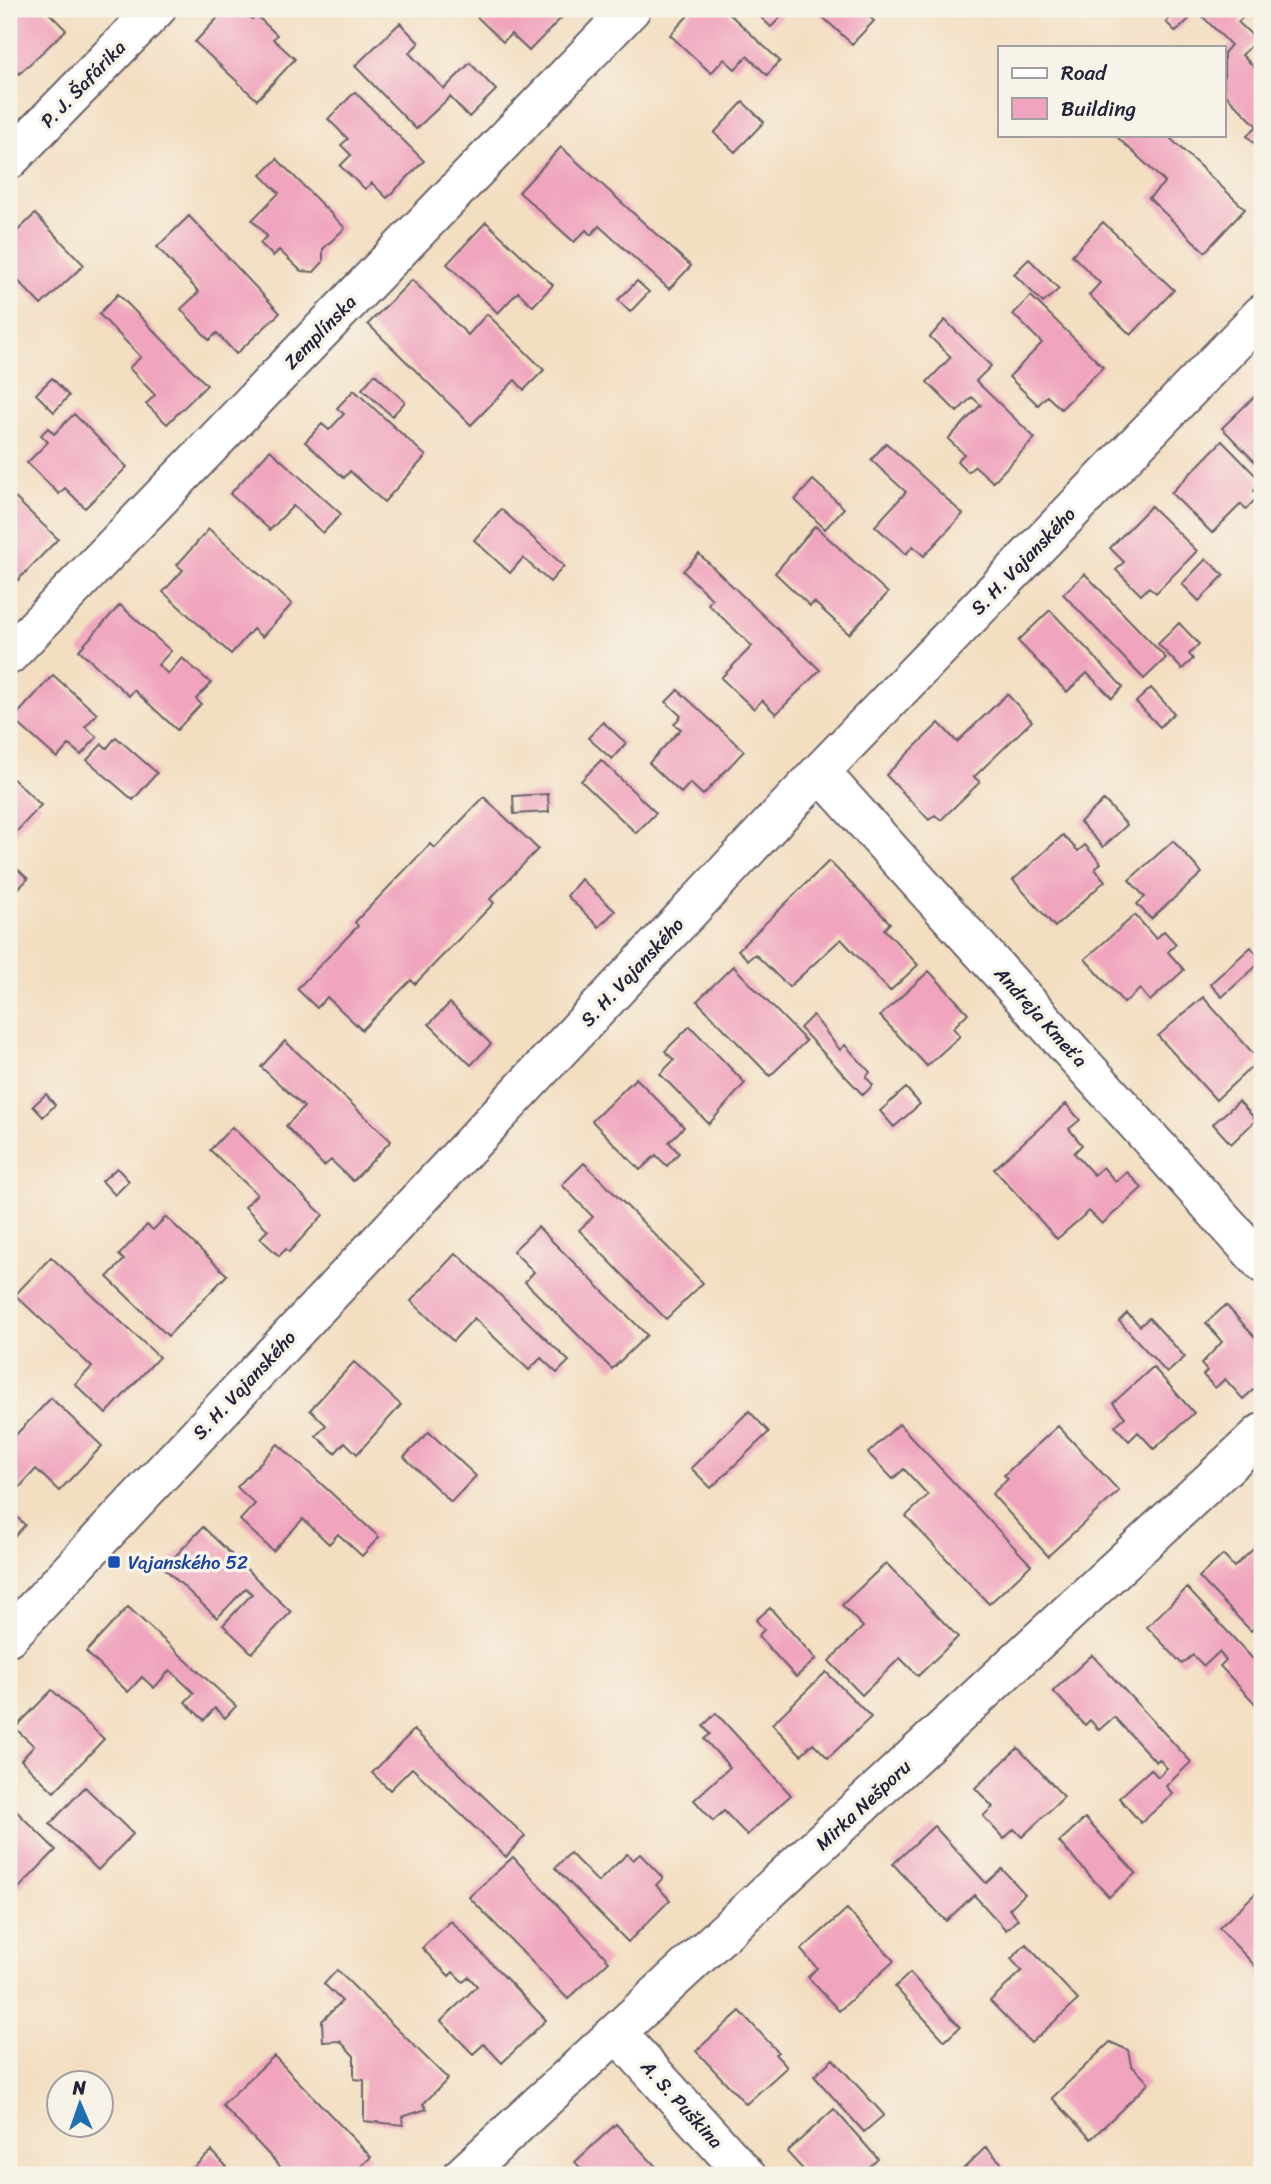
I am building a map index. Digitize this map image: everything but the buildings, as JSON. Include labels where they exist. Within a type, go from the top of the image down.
[{"type":"street","name":"P. J. Šafárika","points":[[9,160],[156,9]]},
{"type":"street","name":"Zemplínska","points":[[9,655],[631,9]]},
{"type":"street","name":"S. H. Vajanského","points":[[9,1636],[820,772],[1262,314]]},
{"type":"street","name":"Andreja Kmeťa","points":[[820,772],[1262,1263]]},
{"type":"street","name":"Mirka Nešporu","points":[[463,2175],[1262,1433]]},
{"type":"street","name":"A. S. Puškina","points":[[617,2033],[746,2175]]},
{"type":"place","name":"Vajanského 52","points":[[114,1562]]}]
